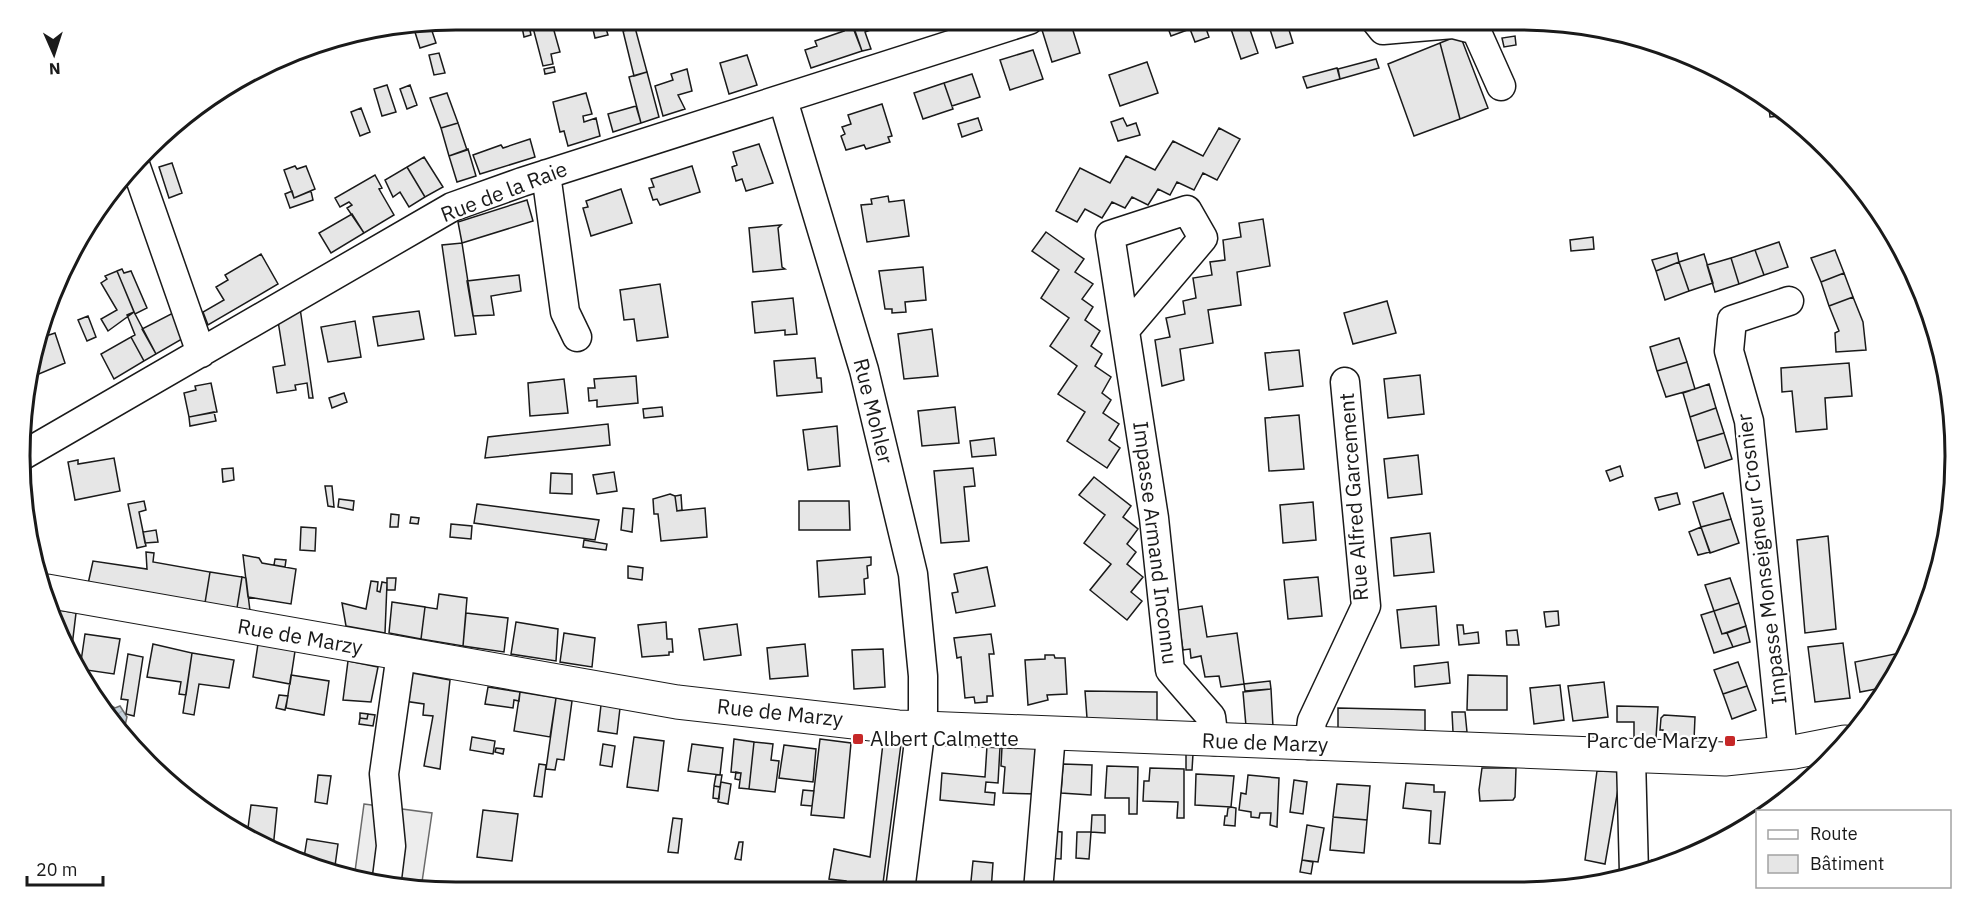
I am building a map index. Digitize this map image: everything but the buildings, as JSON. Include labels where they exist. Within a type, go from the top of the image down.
[{"type":"main road","name":"Rue de Marzy","points":[[53,592],[676,702],[921,728],[1631,758],[1725,759],[1830,746]]},
{"type":"street","name":"Rue de la Raie","points":[[30,451],[452,207],[546,174],[783,100],[988,30]]},
{"type":"street","points":[[1476,30],[1501,86]]},
{"type":"street","name":"Rue Mohler","points":[[783,100],[864,370],[913,574],[923,682],[921,728],[901,882]]},
{"type":"street","points":[[138,173],[201,353]]},
{"type":"street","points":[[546,174],[565,312],[577,337]]},
{"type":"street","name":"Impasse Monseigneur Crosnier","points":[[1783,753],[1749,421],[1730,351],[1732,320],[1790,301]]},
{"type":"street","name":"Impasse Armand Inconnu","points":[[1125,330],[1154,518],[1170,670],[1211,717],[1214,741]]},
{"type":"street","name":"Rue Alfred Garcement","points":[[1309,745],[1312,721],[1366,606],[1345,382]]},
{"type":"street","points":[[387,876],[391,846],[384,774],[401,654]]},
{"type":"street","points":[[1039,882],[1051,734]]},
{"type":"street","points":[[1631,758],[1634,866]]},
{"type":"shaded area","points":[[364,804],[432,813],[422,880],[355,869]]},
{"type":"water","points":[[111,706],[115,708],[120,706],[127,717],[125,724]]},
{"type":"place","name":"Albert Calmette","points":[[858,739]]},
{"type":"place","name":"Parc de Marzy","points":[[1730,741]]}]
